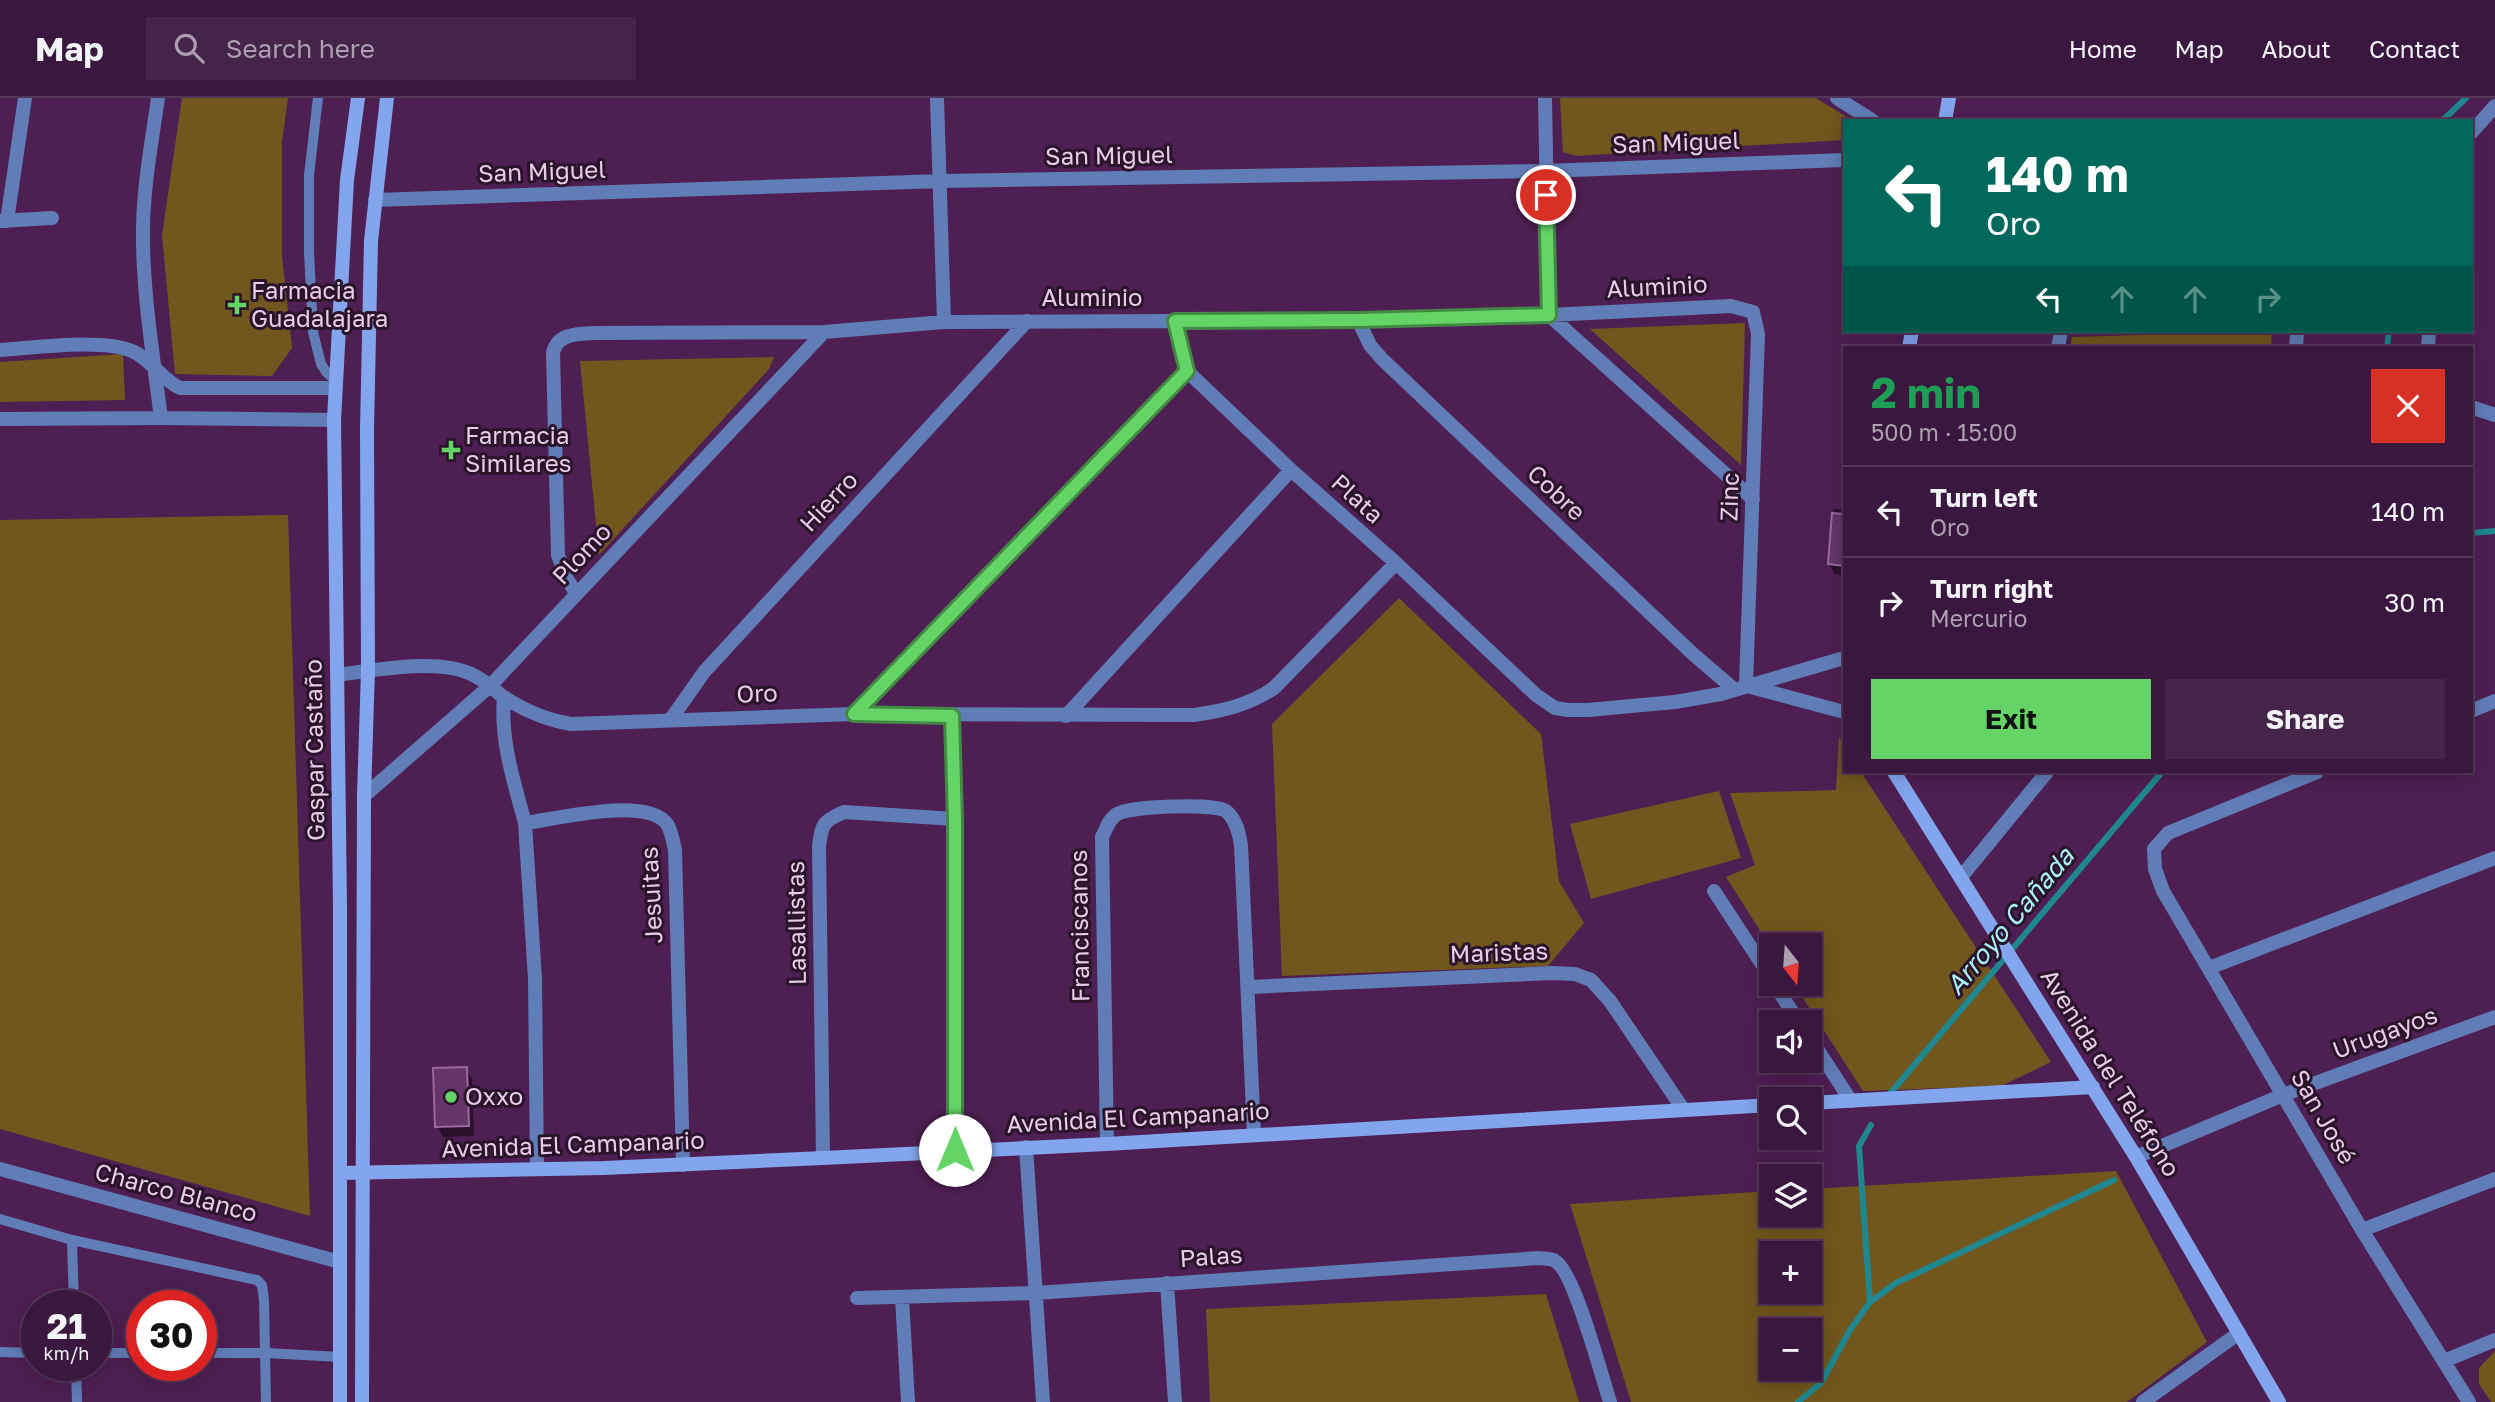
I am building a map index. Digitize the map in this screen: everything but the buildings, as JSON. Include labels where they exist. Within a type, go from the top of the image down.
[{"type":"main road","name":"Gaspar Castaño","points":[[340,1402],[338,674],[334,419],[347,180],[358,98]]},
{"type":"main road","name":"Gaspar Castaño","points":[[362,1402],[364,796],[368,670],[367,429],[370,241],[387,98]]},
{"type":"main road","points":[[1945,119],[1949,98]]},
{"type":"main road","name":"Avenida del Teléfono","points":[[1895,773],[2136,1157],[2279,1402]]},
{"type":"main road","points":[[1822,1102],[2093,1087]]},
{"type":"main road","name":"Avenida El Campanario","points":[[340,1173],[537,1169],[823,1158],[1759,1106]]},
{"type":"street","points":[[25,98],[4,221],[52,218]]},
{"type":"street","points":[[158,98],[145,190],[143,226],[154,368],[161,418]]},
{"type":"street","points":[[937,98],[944,322]]},
{"type":"street","points":[[1545,98],[1549,315],[1753,499]]},
{"type":"street","points":[[1837,98],[1870,119]]},
{"type":"street","points":[[2473,131],[2495,106]]},
{"type":"street","name":"San Miguel","points":[[375,200],[941,181],[1546,170],[1843,160]]},
{"type":"street","name":"Aluminio","points":[[576,593],[567,579],[558,555],[553,353],[558,342],[571,335],[824,332],[944,322],[1358,320],[1549,315],[1731,306],[1753,312]]},
{"type":"street","name":"Zinc","points":[[1740,687],[1753,499],[1758,334],[1753,312]]},
{"type":"street","name":"Cobre","points":[[1358,320],[1370,345],[1382,359],[1693,654],[1740,687],[1843,712]]},
{"type":"street","name":"Hierro","points":[[671,719],[704,672],[1027,321]]},
{"type":"street","points":[[854,714],[1187,371],[1175,321]]},
{"type":"street","name":"Plomo","points":[[364,796],[490,686],[824,332]]},
{"type":"street","points":[[0,350],[72,345],[132,351],[164,379],[180,388],[336,384]]},
{"type":"street","name":"Plata","points":[[1187,371],[1536,695]]},
{"type":"street","points":[[2473,408],[2495,415]]},
{"type":"street","points":[[0,419],[334,419]]},
{"type":"street","points":[[1066,716],[1291,470]]},
{"type":"street","name":"Oro","points":[[338,674],[442,666],[474,675],[504,697],[548,720],[571,724],[854,714],[1194,715],[1223,711],[1254,701],[1274,688],[1396,563]]},
{"type":"street","name":"Cobre","points":[[1536,695],[1555,708],[1588,710],[1675,702],[1712,696],[1843,658]]},
{"type":"street","points":[[504,697],[502,723],[525,823],[535,979],[537,1169]]},
{"type":"street","points":[[2473,710],[2495,701]]},
{"type":"street","points":[[952,716],[955,819],[955,1150]]},
{"type":"street","points":[[1961,877],[2046,773]]},
{"type":"street","name":"San José","points":[[2316,773],[2168,832],[2154,849],[2155,869],[2163,891],[2362,1230],[2469,1402]]},
{"type":"street","name":"Franciscanos","points":[[1107,1144],[1102,837],[1109,822],[1117,814],[1135,809],[1223,809],[1231,816],[1238,831],[1249,987],[1254,1134]]},
{"type":"street","name":"Jesuitas","points":[[525,823],[619,810],[656,814],[668,825],[675,850],[683,1164]]},
{"type":"street","name":"Lasallistas","points":[[823,1158],[819,846],[821,827],[829,818],[844,812],[955,819]]},
{"type":"street","points":[[2209,968],[2495,858]]},
{"type":"street","points":[[1714,891],[1759,960]]},
{"type":"street","name":"Maristas","points":[[1249,987],[1575,974],[1591,980],[1610,1001],[1683,1109]]},
{"type":"street","name":"Urugayos","points":[[2136,1157],[2283,1095],[2495,1017]]},
{"type":"street","points":[[1822,1056],[1851,1101]]},
{"type":"street","points":[[1026,1147],[1043,1402]]},
{"type":"street","name":"Charco Blanco","points":[[0,1169],[340,1262]]},
{"type":"street","points":[[2362,1230],[2495,1179]]},
{"type":"street","name":"Palas","points":[[857,1298],[1036,1293],[1539,1258],[1555,1261],[1564,1269],[1580,1307],[1609,1402]]},
{"type":"street","points":[[1167,1283],[1175,1402]]},
{"type":"street","points":[[902,1298],[908,1402]]},
{"type":"street","points":[[2143,1402],[2239,1333]]},
{"type":"street","points":[[2444,1361],[2495,1340]]},
{"type":"lane","points":[[318,98],[309,174],[313,332],[321,364],[336,384]]},
{"type":"lane","points":[[0,1219],[72,1240],[257,1280],[264,1293],[266,1402]]},
{"type":"lane","points":[[72,1240],[74,1290]]},
{"type":"lane","points":[[0,1352],[21,1353]]},
{"type":"lane","points":[[217,1353],[340,1357]]},
{"type":"lane","points":[[76,1381],[77,1402]]},
{"type":"shaded area","points":[[182,98],[288,98],[282,142],[282,256],[292,348],[272,376],[175,374],[162,235]]},
{"type":"shaded area","points":[[1560,98],[1816,98],[1850,119],[1843,119],[1843,140],[1576,156],[1563,152]]},
{"type":"shaded area","points":[[1745,323],[1741,465],[1590,329]]},
{"type":"shaded area","points":[[2272,333],[2271,346],[2070,346],[2072,337]]},
{"type":"shaded area","points":[[123,354],[125,400],[0,402],[0,362]]},
{"type":"shaded area","points":[[774,357],[769,369],[599,555],[580,361]]},
{"type":"shaded area","points":[[288,515],[310,1216],[0,1129],[0,520]]},
{"type":"shaded area","points":[[1399,598],[1541,734],[1559,881],[1584,923],[1548,966],[1282,976],[1272,724]]},
{"type":"shaded area","points":[[1839,737],[1843,744],[1843,773],[1862,773],[2051,1062],[2001,1086],[1863,1091],[1822,1027],[1822,1010],[1811,1010],[1802,996],[1822,996],[1822,933],[1761,933],[1726,877],[1755,865],[1730,793],[1836,790]]},
{"type":"shaded area","points":[[1719,791],[1741,858],[1591,899],[1570,824]]},
{"type":"shaded area","points":[[2116,1171],[2207,1342],[2127,1402],[1631,1402],[1570,1204],[1759,1192],[1759,1227],[1822,1227],[1822,1188]]},
{"type":"shaded area","points":[[1546,1294],[1579,1402],[1210,1402],[1206,1309]]},
{"type":"shaded area","points":[[2495,1351],[2495,1402],[2491,1402],[2479,1384],[2479,1368]]},
{"type":"waterway","points":[[2444,119],[2466,98]]},
{"type":"waterway","points":[[2387,346],[2389,333]]},
{"type":"waterway","name":"Arroyo Cañada","points":[[2473,533],[2495,531]]},
{"type":"waterway","name":"Arroyo Cañada","points":[[1888,1096],[2161,773]]},
{"type":"waterway","name":"Arroyo Cañada","points":[[1870,1302],[1859,1146],[1871,1125]]},
{"type":"waterway","name":"Arroyo Cañada","points":[[1798,1402],[1821,1383],[1850,1330],[1870,1302],[1896,1283],[2114,1180]]},
{"type":"place","name":"Farmacia Guadalajara","points":[[237,305]]},
{"type":"place","name":"Farmacia Similares","points":[[451,450]]},
{"type":"place","name":"Oxxo","points":[[451,1097]]},
{"type":"route","points":[[955,1150],[955,819],[952,716],[854,714],[1187,371],[1175,321],[1549,315],[1546,195]]}]
